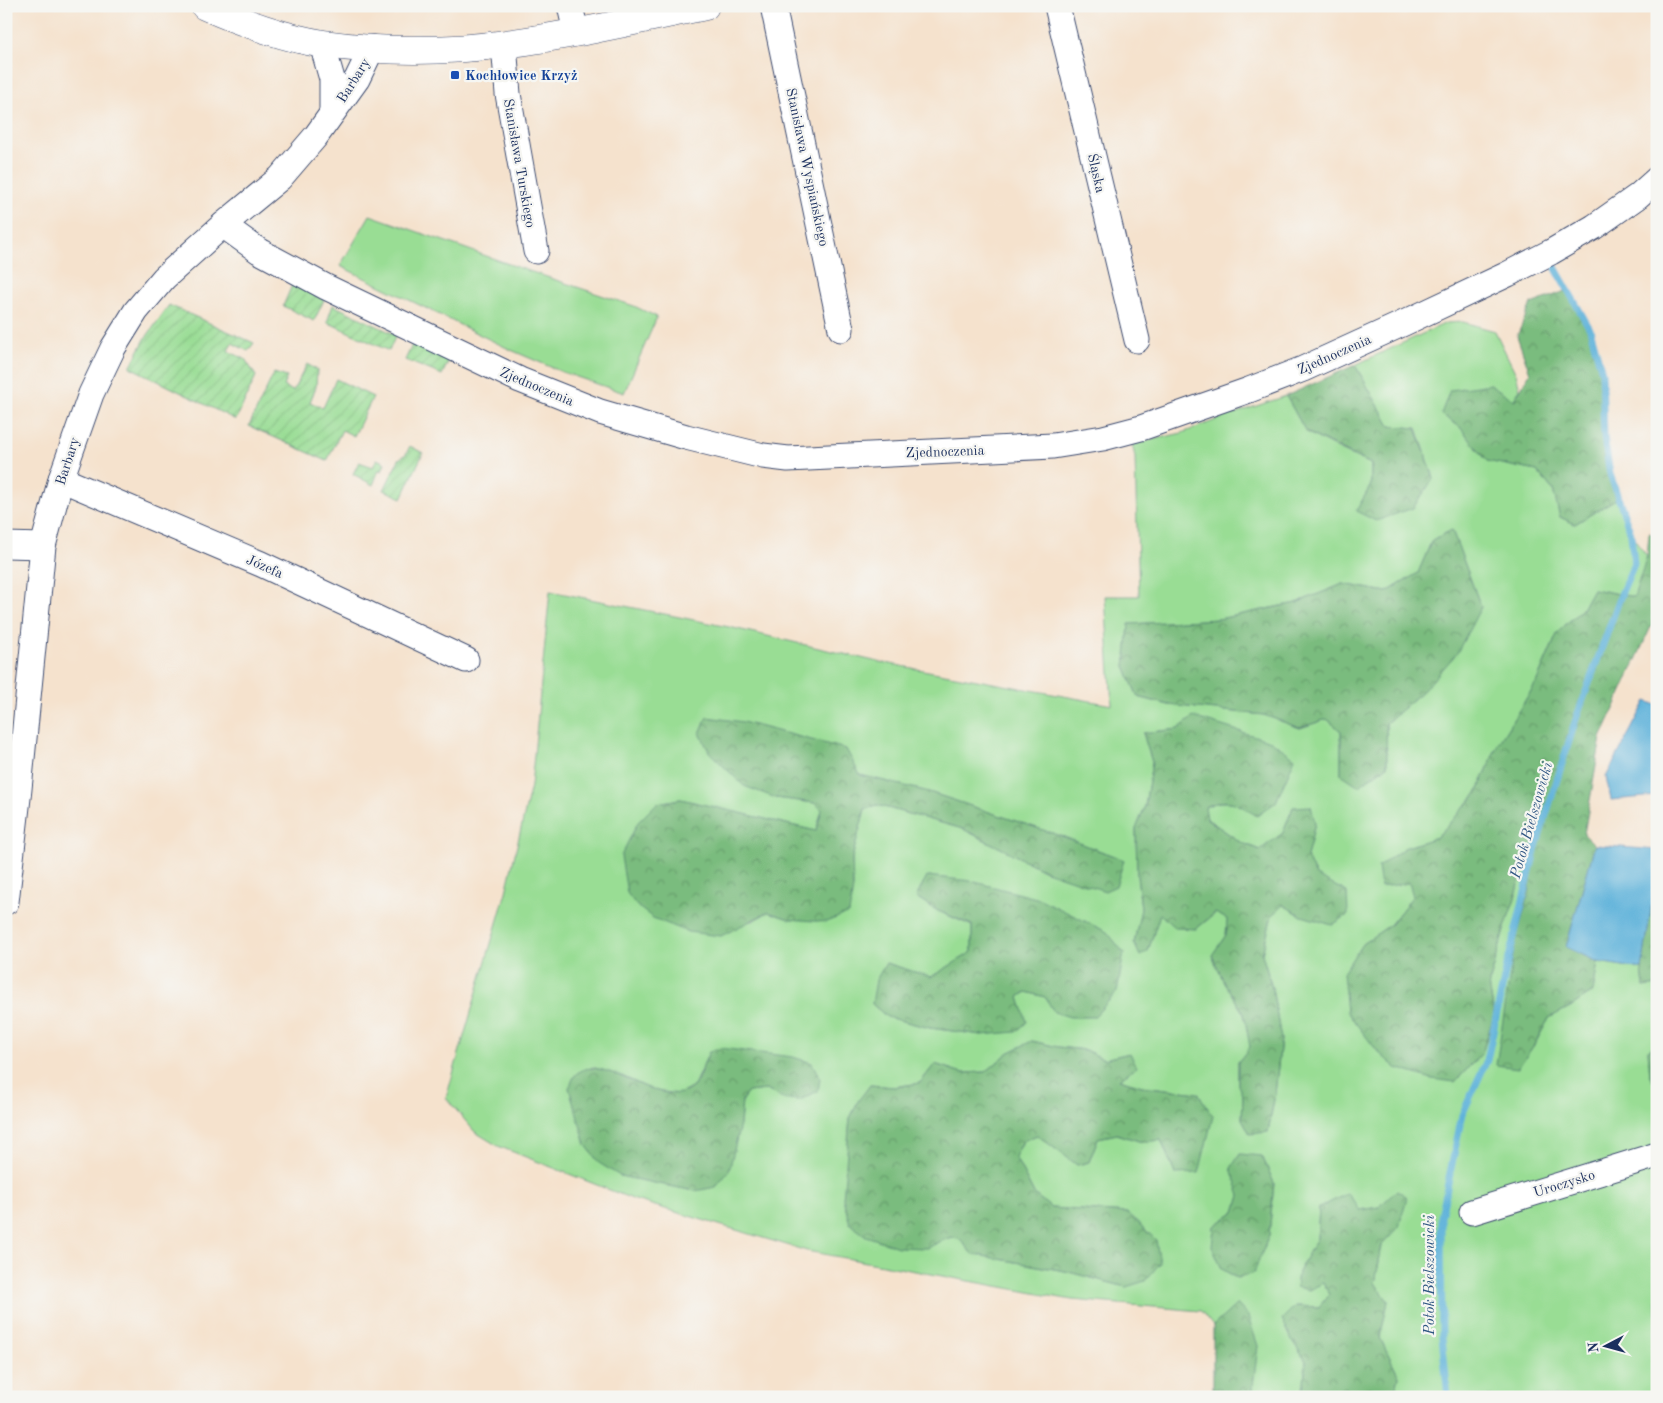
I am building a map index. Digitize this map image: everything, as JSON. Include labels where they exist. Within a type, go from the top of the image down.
[{"type":"street","points":[[205,6],[272,31],[322,44],[372,48],[443,48],[504,44],[573,19],[705,6]]},
{"type":"street","name":"Stanisława Wyspiańskiego","points":[[774,6],[841,329]]},
{"type":"street","name":"Śląska","points":[[1057,6],[1137,340]]},
{"type":"street","name":"Barbary","points":[[322,44],[332,79],[332,112]]},
{"type":"street","name":"Stanisława Turskiego","points":[[504,44],[508,94],[536,251]]},
{"type":"street","name":"Barbary","points":[[7,896],[13,788],[43,546],[61,479],[91,394],[112,348],[136,311],[164,278],[222,225],[280,178],[316,136],[357,78],[372,48]]},
{"type":"street","name":"Zjednoczenia","points":[[222,225],[259,250],[326,287],[467,355],[564,398],[600,412],[686,437],[763,456],[788,459],[1053,446],[1103,438],[1150,425],[1240,394],[1302,369],[1508,274],[1594,227],[1638,196],[1657,179]]},
{"type":"street","name":"Józefa","points":[[61,479],[260,564],[466,660]]},
{"type":"street","points":[[6,545],[43,546]]},
{"type":"street","name":"Uroczysko","points":[[1472,1212],[1657,1155]]},
{"type":"green space","points":[[370,215],[634,306],[657,317],[624,393],[562,372],[511,350],[340,266]]},
{"type":"green space","points":[[293,283],[324,300],[314,321],[283,306]]},
{"type":"green space","points":[[1568,290],[1590,329],[1602,372],[1604,437],[1610,474],[1619,497],[1575,524],[1560,517],[1553,490],[1537,471],[1487,461],[1460,427],[1441,414],[1450,390],[1490,384],[1514,400],[1530,373],[1517,336],[1531,304]]},
{"type":"green space","points":[[169,305],[254,343],[248,351],[232,343],[228,351],[245,359],[256,376],[236,420],[130,367],[145,339]]},
{"type":"green space","points":[[333,305],[396,335],[389,351],[327,322]]},
{"type":"green space","points":[[1463,322],[1495,331],[1516,374],[1520,389],[1513,401],[1441,414],[1460,427],[1487,461],[1537,471],[1553,490],[1560,517],[1575,524],[1619,497],[1631,534],[1647,556],[1634,597],[1593,589],[1582,609],[1558,632],[1536,683],[1498,744],[1477,793],[1437,837],[1404,848],[1413,896],[1390,925],[1362,944],[1455,1082],[1482,1053],[1494,1015],[1489,984],[1518,889],[1520,858],[1536,847],[1529,894],[1518,1068],[1536,1042],[1549,1018],[1593,992],[1598,962],[1642,969],[1644,987],[1657,985],[1657,1045],[1648,1050],[1650,1076],[1657,1087],[1657,1397],[1388,1397],[1394,1396],[1399,1376],[1380,1338],[1388,1301],[1375,1283],[1382,1245],[1399,1226],[1379,1207],[1360,1210],[1319,1208],[1317,1238],[1298,1272],[1323,1283],[1330,1294],[1319,1307],[1295,1306],[1293,1342],[1306,1361],[1304,1384],[1300,1397],[1254,1397],[1237,1305],[1213,1326],[1201,1311],[1072,1300],[807,1251],[635,1200],[498,1146],[475,1132],[446,1098],[506,892],[531,786],[550,591],[729,627],[874,661],[1112,705],[1105,596],[1139,596],[1135,457],[1132,444],[1182,433],[1286,396],[1306,432],[1371,464],[1371,485],[1357,511],[1434,478],[1417,428],[1390,426],[1355,365],[1446,323]],"holes":[[[1452,530],[1481,607],[1424,690],[1386,723],[1387,766],[1341,774],[1341,731],[1327,719],[1300,728],[1264,715],[1169,705],[1138,697],[1125,667],[1130,624],[1219,619],[1296,603],[1343,584],[1387,592],[1418,573],[1432,540]],[[1178,729],[1234,802],[1217,802],[1204,807],[1207,819],[1242,843],[1260,850],[1283,833],[1293,807],[1315,823],[1307,857],[1316,876],[1302,916],[1283,904],[1272,915],[1262,954],[1272,988],[1281,1039],[1275,1094],[1268,1132],[1242,1119],[1243,1097],[1238,1084],[1238,1062],[1251,1047],[1244,1014],[1224,982],[1212,956],[1226,935],[1228,919],[1216,913],[1196,929],[1160,913],[1148,951],[1134,943],[1141,909],[1137,875],[1136,830],[1145,806],[1152,762],[1143,733]],[[860,775],[929,792],[1064,837],[1124,860],[1046,871],[963,829],[877,805],[865,809],[852,858],[853,888],[789,919],[768,912],[751,922],[657,803],[680,799],[816,831],[822,810],[815,803],[776,798]],[[916,897],[1117,992],[1045,997],[1027,992],[1019,997],[982,1035],[930,1028],[887,1017],[872,1004],[886,963],[931,977],[972,953],[972,926],[938,911]],[[1032,1041],[1058,1047],[1085,1050],[1104,1059],[1130,1053],[1119,1079],[1142,1086],[1198,1093],[1175,1174],[1161,1140],[1142,1142],[1117,1134],[1098,1138],[1089,1162],[1078,1165],[1037,1135],[1023,1141],[1015,1157],[1034,1194],[1051,1208],[1128,1213],[1126,1287],[1065,1271],[972,1254],[961,1240],[951,1237],[926,1248],[847,1156],[850,1118],[870,1085],[894,1087],[920,1083],[935,1064],[962,1073],[986,1072],[1008,1053]],[[709,1052],[785,1099],[766,1090],[748,1092],[742,1100],[740,1125],[695,1191],[620,1176],[576,1109],[569,1088],[592,1067],[622,1076],[654,1091],[680,1094],[693,1087]],[[1262,1156],[1274,1183],[1269,1235],[1254,1272],[1237,1278],[1222,1269],[1214,1226],[1235,1212],[1240,1196]]]},
{"type":"green space","points":[[413,343],[449,360],[442,375],[405,360]]},
{"type":"green space","points":[[307,364],[317,370],[316,387],[310,402],[323,408],[336,379],[373,397],[354,436],[342,430],[327,461],[249,426],[274,373],[287,377],[283,386],[293,391]]},
{"type":"green space","points":[[1355,365],[1390,426],[1416,428],[1434,478],[1413,508],[1376,521],[1356,511],[1371,485],[1371,464],[1306,432],[1286,396]]},
{"type":"green space","points":[[410,446],[423,453],[402,498],[384,490],[399,459],[406,454]]},
{"type":"green space","points":[[377,459],[385,463],[382,471],[379,470],[373,485],[353,474],[359,462],[373,467]]},
{"type":"green space","points":[[1452,530],[1481,607],[1457,653],[1424,690],[1386,723],[1387,766],[1359,786],[1341,774],[1341,731],[1327,719],[1300,728],[1264,715],[1169,705],[1138,697],[1125,667],[1129,624],[1219,619],[1296,603],[1343,584],[1387,592],[1418,573],[1432,540]]},
{"type":"green space","points":[[1649,533],[1657,535],[1657,613],[1601,738],[1584,834],[1595,845],[1566,947],[1598,962],[1593,992],[1549,1018],[1536,1042],[1518,1068],[1496,1065],[1515,943],[1529,894],[1535,848],[1520,858],[1518,889],[1489,984],[1494,1015],[1482,1053],[1455,1082],[1432,1079],[1396,1068],[1378,1052],[1347,1012],[1343,973],[1362,944],[1390,925],[1413,896],[1409,883],[1381,887],[1378,867],[1404,848],[1437,837],[1477,793],[1498,744],[1536,683],[1558,632],[1582,609],[1593,589],[1634,597],[1647,556]]},
{"type":"green space","points":[[707,717],[743,722],[846,749],[860,775],[929,792],[1064,837],[1124,860],[1116,886],[1105,891],[1046,871],[963,829],[877,805],[865,809],[852,858],[853,888],[849,913],[826,922],[789,919],[768,912],[721,936],[688,932],[653,918],[637,906],[627,893],[621,856],[638,822],[657,803],[681,799],[816,831],[822,810],[815,803],[776,798],[744,786],[709,752],[700,733]]},
{"type":"green space","points":[[1193,717],[1271,741],[1295,758],[1276,802],[1257,816],[1232,802],[1221,802],[1205,807],[1207,819],[1242,843],[1260,850],[1283,833],[1293,807],[1311,806],[1315,823],[1307,857],[1316,876],[1347,892],[1348,915],[1332,925],[1302,916],[1283,905],[1272,915],[1262,954],[1272,988],[1281,1039],[1275,1094],[1268,1132],[1250,1134],[1242,1119],[1243,1097],[1238,1085],[1238,1062],[1250,1047],[1244,1014],[1224,982],[1212,955],[1226,935],[1227,919],[1215,913],[1196,929],[1175,928],[1160,914],[1148,951],[1140,956],[1134,943],[1141,909],[1137,875],[1136,829],[1145,806],[1152,762],[1143,733],[1178,729]]},
{"type":"green space","points":[[1657,868],[1657,985],[1644,987],[1642,969]]},
{"type":"green space","points":[[927,876],[971,881],[1040,899],[1107,932],[1124,953],[1117,992],[1094,1017],[1070,1017],[1054,1012],[1045,997],[1026,992],[1019,997],[1027,1022],[1016,1032],[982,1035],[930,1028],[887,1017],[872,1004],[876,980],[886,963],[931,977],[972,952],[972,925],[938,911],[916,897]]},
{"type":"green space","points":[[1032,1041],[1058,1047],[1085,1050],[1104,1059],[1130,1053],[1137,1067],[1119,1079],[1142,1086],[1198,1093],[1213,1116],[1199,1173],[1175,1174],[1161,1140],[1142,1142],[1117,1134],[1098,1138],[1089,1162],[1077,1165],[1037,1135],[1023,1141],[1015,1157],[1034,1194],[1051,1208],[1128,1213],[1156,1240],[1160,1263],[1145,1281],[1126,1287],[1065,1271],[972,1254],[961,1240],[951,1237],[926,1248],[898,1247],[866,1236],[850,1224],[843,1199],[850,1118],[858,1101],[870,1085],[894,1087],[920,1083],[935,1064],[962,1073],[986,1072],[1008,1053]]},
{"type":"green space","points":[[1657,1045],[1657,1087],[1650,1076],[1648,1050]]},
{"type":"green space","points":[[720,1048],[793,1057],[812,1063],[820,1078],[818,1091],[800,1100],[785,1099],[766,1090],[748,1092],[742,1100],[740,1125],[729,1171],[716,1187],[695,1191],[654,1183],[620,1176],[599,1163],[586,1145],[569,1088],[576,1074],[587,1068],[600,1069],[665,1093],[680,1093],[695,1085],[709,1052]]},
{"type":"green space","points":[[1240,1154],[1262,1156],[1274,1183],[1269,1235],[1254,1273],[1237,1278],[1222,1269],[1212,1247],[1214,1226],[1235,1212],[1240,1196],[1231,1168]]},
{"type":"green space","points":[[1397,1190],[1407,1197],[1399,1227],[1382,1245],[1375,1283],[1388,1301],[1380,1338],[1399,1376],[1394,1396],[1300,1397],[1304,1384],[1306,1361],[1293,1342],[1282,1319],[1295,1306],[1319,1307],[1329,1294],[1323,1283],[1309,1290],[1296,1287],[1298,1272],[1317,1238],[1319,1208],[1348,1193],[1360,1210],[1379,1207]]},
{"type":"green space","points":[[1237,1304],[1248,1316],[1258,1346],[1253,1386],[1254,1397],[1213,1397],[1213,1326]]},
{"type":"water","points":[[1646,701],[1657,705],[1657,796],[1611,800],[1606,777]]},
{"type":"water","points":[[1595,845],[1657,850],[1657,868],[1642,969],[1598,962],[1566,947]]},
{"type":"waterway","name":"Potok Bielszowicki","points":[[1448,1397],[1442,1337],[1441,1217],[1462,1115],[1487,1060],[1505,974],[1536,847],[1576,719],[1634,564],[1631,534],[1610,474],[1604,437],[1602,372],[1590,329],[1555,267]]},
{"type":"place","name":"Kochłowice Krzyż","points":[[455,75]]}]
